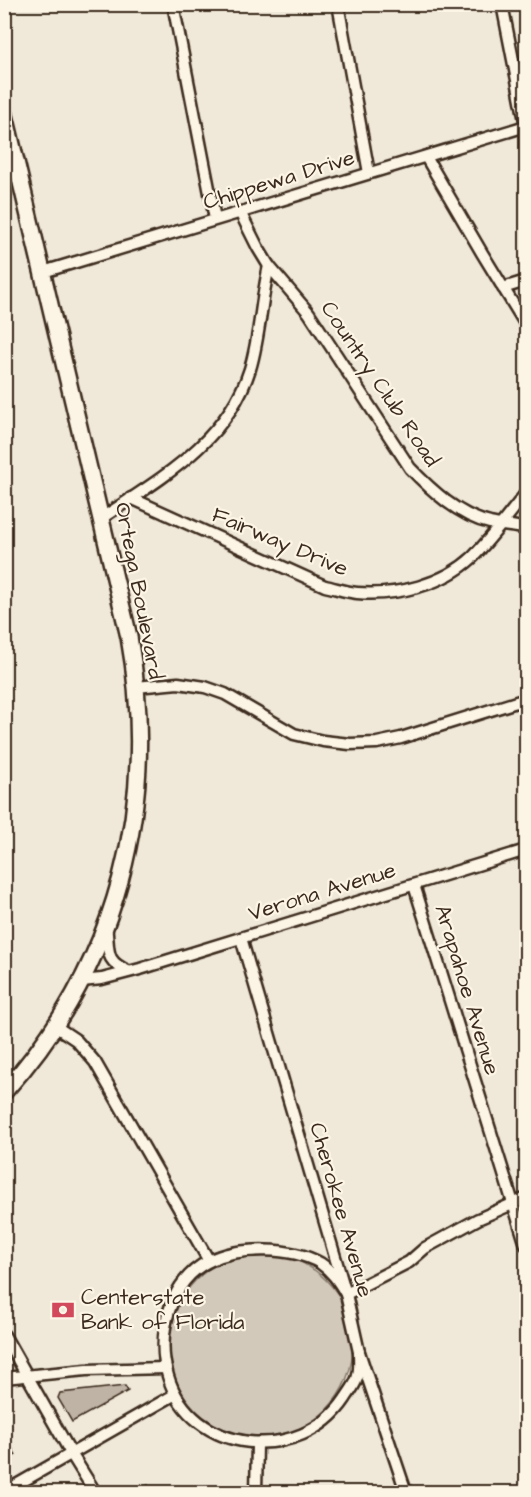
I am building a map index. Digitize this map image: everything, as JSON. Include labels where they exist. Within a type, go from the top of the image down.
[{"type":"main road","name":"Ortega Boulevard","points":[[4,111],[129,637],[136,687],[139,759],[133,825],[121,878],[106,926],[81,981],[55,1026],[4,1092]]},
{"type":"street","points":[[173,4],[215,219]]},
{"type":"street","points":[[338,4],[369,172]]},
{"type":"street","points":[[502,4],[526,126]]},
{"type":"street","name":"Chippewa Drive","points":[[43,272],[526,126]]},
{"type":"street","points":[[426,157],[526,324]]},
{"type":"street","name":"Country Club Road","points":[[240,212],[269,266],[309,313],[410,468],[443,500],[488,523],[515,525],[526,529]]},
{"type":"street","points":[[102,518],[191,457],[214,434],[226,417],[250,371],[269,266]]},
{"type":"street","points":[[503,288],[526,280]]},
{"type":"street","name":"Fairway Drive","points":[[131,498],[325,586],[354,593],[379,594],[408,590],[430,583],[471,558],[526,493]]},
{"type":"street","points":[[136,687],[178,683],[205,687],[225,694],[294,734],[350,744],[377,743],[401,738],[526,699]]},
{"type":"street","name":"Verona Avenue","points":[[81,981],[102,979],[526,850]]},
{"type":"street","name":"Arapahoe Avenue","points":[[414,885],[526,1245]]},
{"type":"street","points":[[106,926],[109,957],[117,966],[128,971]]},
{"type":"street","name":"Cherokee Avenue","points":[[241,938],[346,1294],[359,1352],[406,1492]]},
{"type":"street","points":[[55,1026],[76,1040],[95,1062],[209,1261]]},
{"type":"street","points":[[359,1352],[358,1375],[340,1406],[325,1422],[295,1438],[276,1443],[257,1444],[232,1439],[208,1428],[183,1408],[174,1395],[166,1368],[163,1338],[172,1303],[188,1279],[209,1261],[232,1254],[262,1251],[304,1255],[321,1264],[336,1277],[346,1294],[409,1262],[425,1248],[478,1218],[526,1198]]},
{"type":"street","points":[[4,1335],[95,1492]]},
{"type":"street","points":[[4,1378],[86,1370],[166,1368]]},
{"type":"street","points":[[4,1492],[174,1395]]},
{"type":"street","points":[[256,1492],[257,1444]]},
{"type":"shaded area","points":[[261,1253],[296,1260],[312,1268],[326,1280],[338,1294],[346,1310],[353,1345],[346,1380],[338,1396],[326,1410],[312,1422],[296,1430],[261,1437],[226,1430],[210,1422],[196,1410],[184,1396],[176,1380],[169,1345],[176,1310],[184,1294],[196,1280],[210,1268],[226,1260]]},
{"type":"building","points":[[125,1386],[128,1391],[72,1422],[58,1398],[60,1393]]},
{"type":"building","points":[[4,1434],[16,1455],[4,1462]]},
{"type":"building","points":[[148,1485],[152,1492],[134,1492]]},
{"type":"place","name":"Centerstate Bank of Florida","points":[[63,1310]]}]
